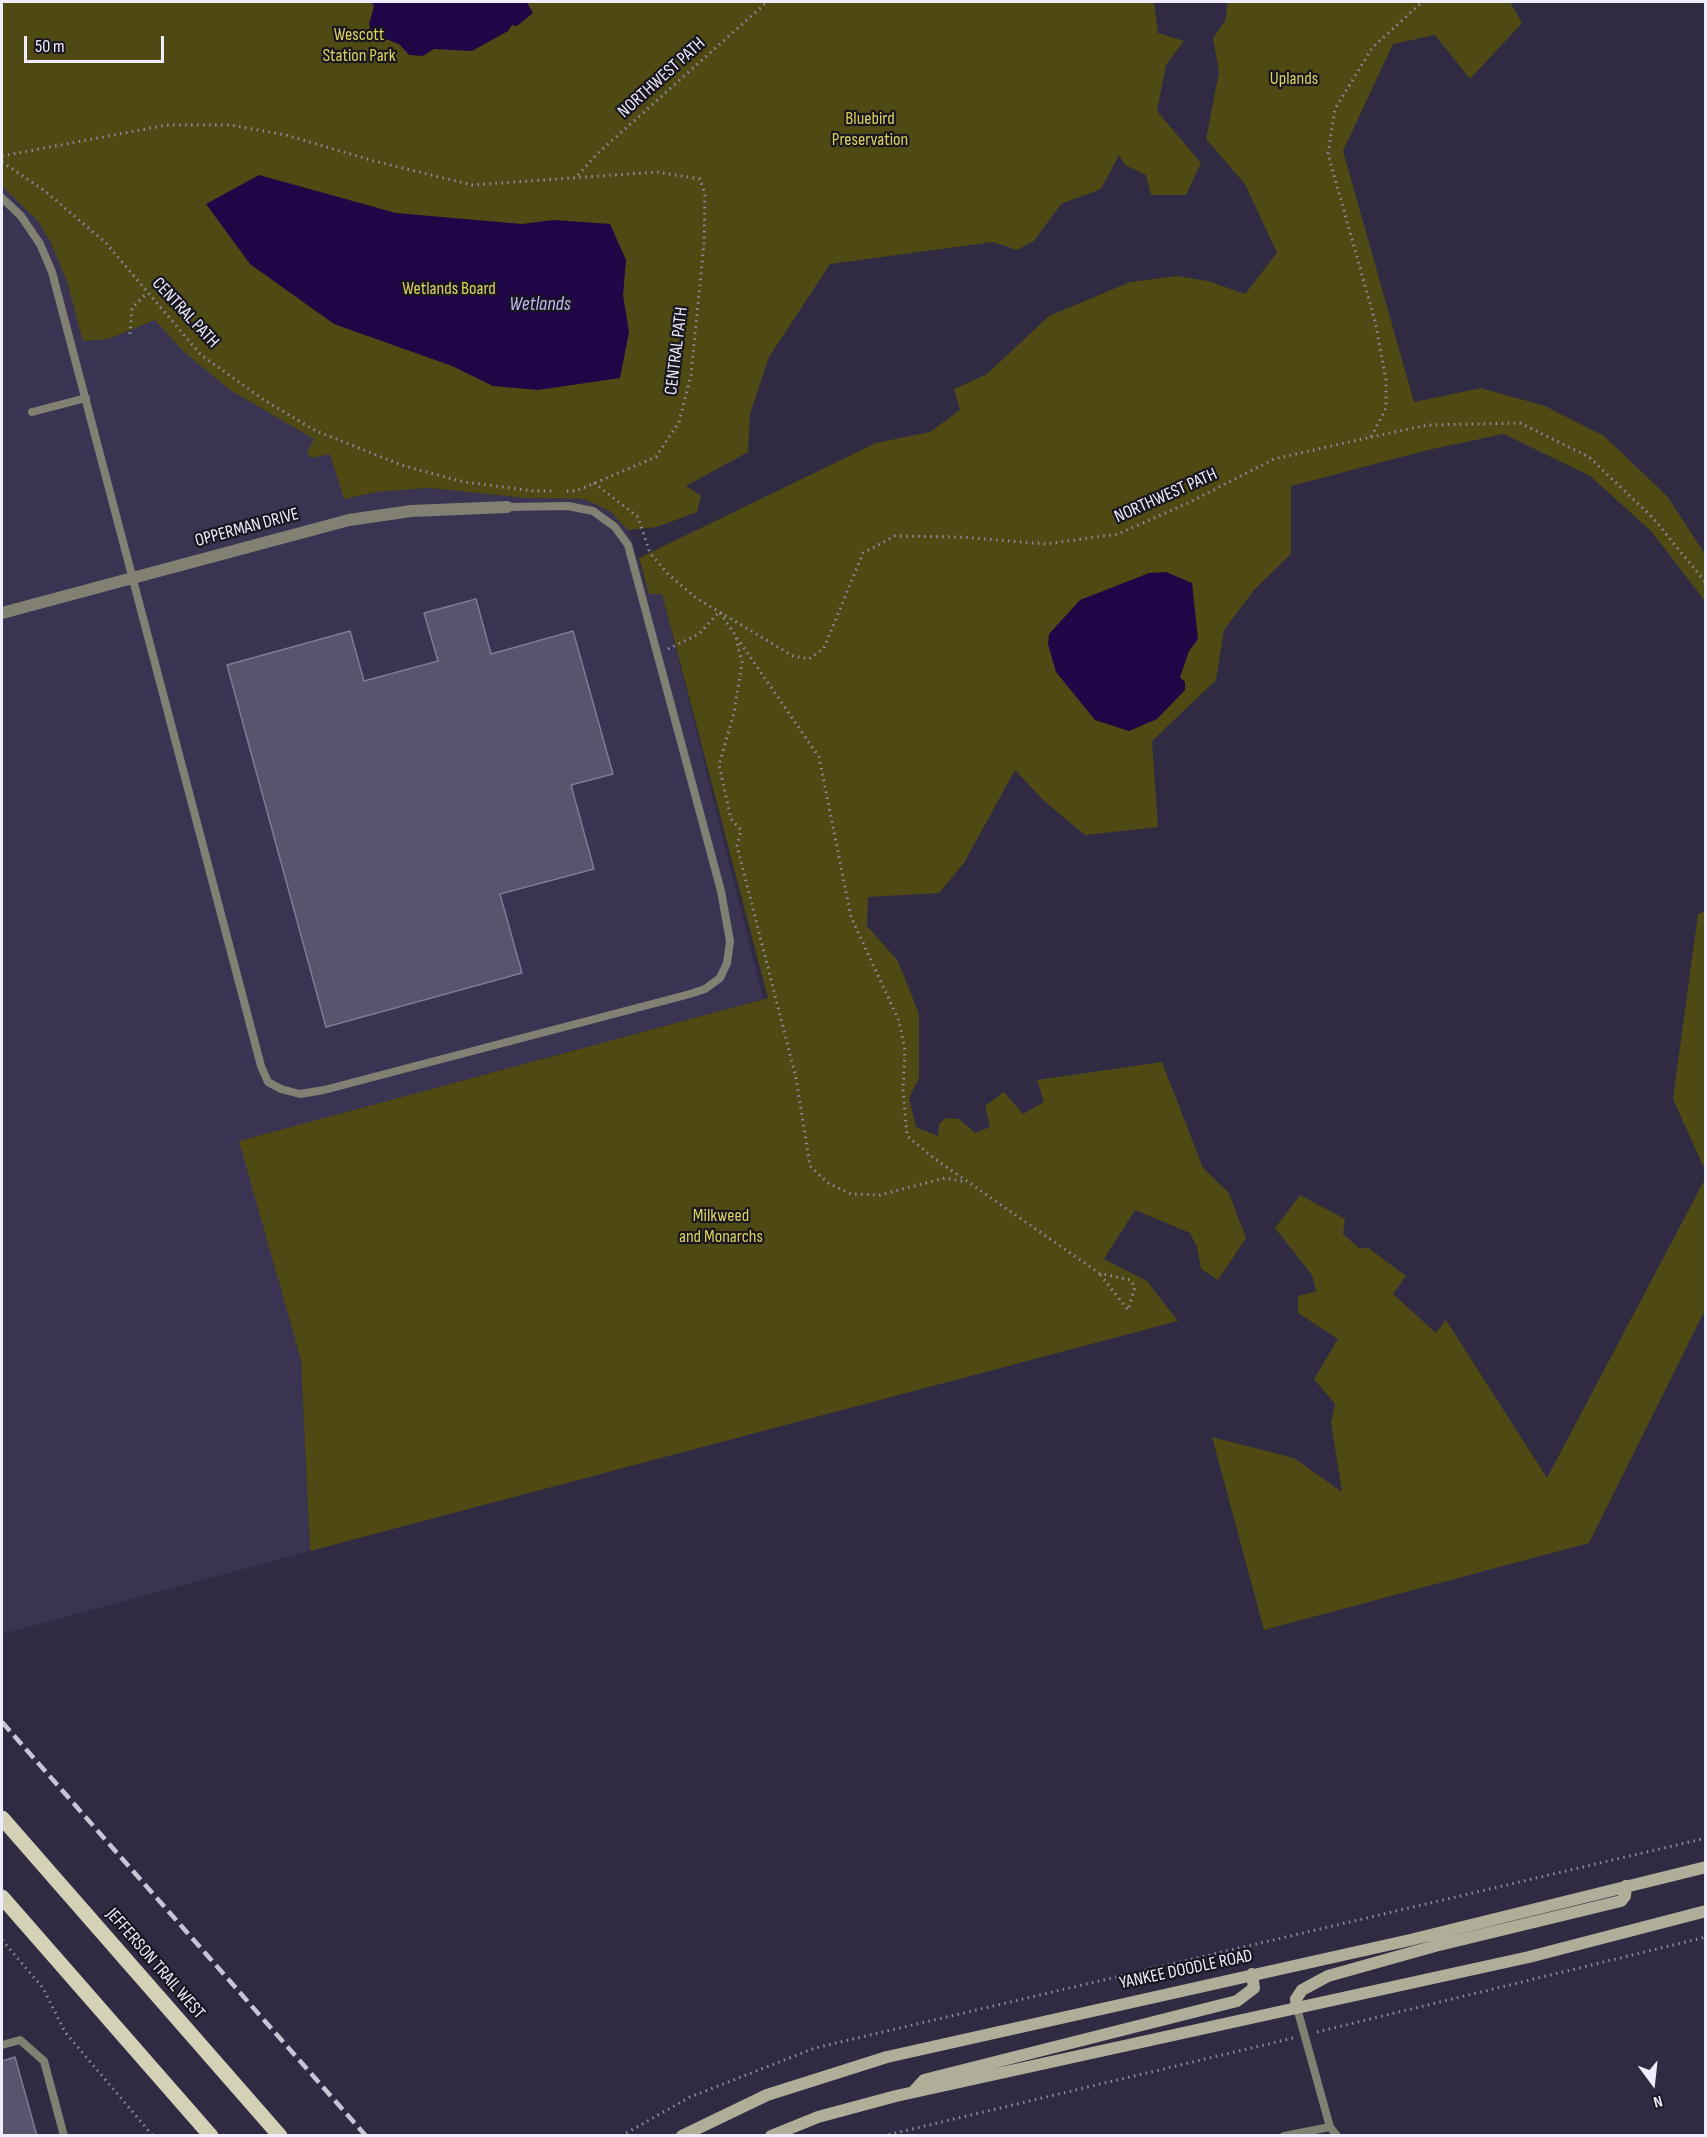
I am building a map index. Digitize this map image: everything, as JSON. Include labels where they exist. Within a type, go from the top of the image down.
[{"type":"main road","name":"JEFFERSON TRAIL WEST","points":[[2,1818],[280,2136]]},
{"type":"main road","name":"YANKEE DOODLE ROAD","points":[[682,2136],[767,2095],[846,2068],[1056,2017],[1410,1940],[1706,1867]]},
{"type":"main road","points":[[1297,2007],[1296,1999],[1302,1990],[1328,1976],[1436,1946],[1622,1901],[1626,1886]]},
{"type":"main road","points":[[2,1897],[211,2136]]},
{"type":"main road","points":[[771,2136],[827,2115],[913,2092],[1529,1957],[1706,1911]]},
{"type":"main road","points":[[913,2092],[924,2080],[1237,2001],[1254,1988],[1252,1974]]},
{"type":"street","name":"OPPERMAN DRIVE","points":[[2,613],[349,520],[411,511],[507,507]]},
{"type":"lane","points":[[2,198],[21,216],[40,244],[52,272],[261,1066],[268,1082],[281,1089],[300,1094],[324,1090],[690,994],[705,989],[720,978],[728,963],[730,941],[721,891],[628,545],[615,527],[593,511],[568,506],[507,507]]},
{"type":"lane","points":[[32,412],[86,398]]},
{"type":"lane","points":[[1297,2007],[1329,2127],[1337,2136]]},
{"type":"lane","points":[[2,2045],[20,2040],[44,2061],[64,2136]]},
{"type":"lane","points":[[1284,2136],[1329,2127]]},
{"type":"path","name":"NORTHWEST PATH","points":[[576,176],[598,153],[766,2]]},
{"type":"path","points":[[1371,437],[1386,408],[1386,380],[1375,321],[1328,154],[1335,109],[1372,48],[1422,2]]},
{"type":"path","name":"CENTRAL PATH","points":[[2,156],[167,125],[230,125],[286,135],[374,161],[472,185],[657,172],[700,179],[705,194],[704,243],[695,313],[691,375],[679,422],[656,457],[576,491],[534,491],[464,482],[404,466],[316,431],[264,400],[201,355],[106,243],[45,190],[2,162]]},
{"type":"path","points":[[130,334],[132,308],[147,293]]},
{"type":"path","name":"NORTHWEST PATH","points":[[594,483],[638,517],[650,553],[668,574],[696,598],[793,656],[810,659],[824,648],[863,554],[895,536],[960,537],[1046,544],[1118,534],[1188,503],[1274,459],[1428,425],[1520,423],[1589,457],[1653,518],[1706,583]]},
{"type":"path","points":[[668,649],[699,634],[719,612],[819,757],[851,917],[899,1021],[905,1050],[903,1090],[907,1136],[1099,1274],[1128,1310],[1135,1287],[1130,1280],[1099,1274]]},
{"type":"path","points":[[736,636],[742,662],[734,713],[719,765],[730,819],[741,830],[737,846],[796,1078],[810,1166],[828,1184],[851,1194],[880,1195],[945,1178],[968,1182]]},
{"type":"path","points":[[621,2136],[690,2097],[815,2048],[1706,1838]]},
{"type":"path","points":[[2,1940],[43,1988],[64,2032],[153,2136]]},
{"type":"shaded area","points":[[2,169],[335,444],[352,497],[376,492],[430,488],[526,498],[585,499],[610,511],[628,530],[649,594],[662,594],[763,999],[240,1141],[301,1360],[310,1551],[2,1634]]},
{"type":"green space","name":"Wetlands Board","points":[[2,2],[1154,2],[1158,33],[1184,41],[1166,65],[1157,111],[1201,163],[1186,195],[1151,195],[1146,175],[1125,165],[1119,155],[1101,189],[1061,204],[1034,241],[1017,250],[993,242],[830,264],[769,357],[750,414],[748,452],[686,486],[701,496],[697,512],[657,527],[628,530],[610,511],[584,499],[526,498],[430,488],[376,492],[344,499],[330,454],[312,458],[307,453],[314,439],[230,390],[183,351],[155,320],[108,339],[83,341],[68,284],[51,243],[39,222],[2,186]]},
{"type":"green space","name":"Milkweed and Monarchs","points":[[1228,2],[1510,2],[1522,23],[1470,79],[1435,35],[1393,44],[1343,151],[1414,402],[1481,388],[1545,406],[1604,436],[1667,496],[1705,554],[1705,601],[1651,531],[1590,476],[1504,434],[1428,450],[1291,486],[1291,554],[1254,590],[1224,630],[1216,680],[1152,741],[1158,827],[1085,835],[1044,801],[1015,770],[964,863],[939,893],[868,897],[867,926],[898,961],[919,1014],[919,1078],[909,1098],[916,1127],[938,1136],[939,1124],[946,1118],[959,1119],[975,1133],[990,1127],[985,1106],[1004,1092],[1023,1114],[1044,1102],[1037,1080],[1162,1062],[1203,1168],[1229,1193],[1246,1238],[1218,1280],[1201,1269],[1197,1247],[1190,1233],[1135,1210],[1104,1259],[1147,1281],[1178,1321],[310,1551],[301,1360],[239,1141],[768,998],[662,594],[649,594],[639,558],[876,443],[930,432],[960,410],[954,389],[987,374],[1049,316],[1130,282],[1177,276],[1208,281],[1245,294],[1277,253],[1245,184],[1206,139],[1219,72],[1213,38],[1225,21]]},
{"type":"green space","points":[[1705,911],[1705,1170],[1673,1099],[1698,914]]},
{"type":"green space","points":[[1705,1179],[1705,1310],[1589,1543],[1264,1630],[1212,1437],[1294,1458],[1342,1492],[1331,1423],[1335,1404],[1314,1379],[1338,1339],[1298,1313],[1298,1296],[1316,1291],[1312,1275],[1275,1228],[1300,1195],[1345,1219],[1343,1234],[1360,1249],[1367,1247],[1406,1276],[1393,1294],[1436,1333],[1446,1320],[1547,1478]]},
{"type":"water","points":[[372,2],[528,2],[533,13],[517,26],[512,25],[508,31],[472,51],[434,49],[423,56],[409,55],[399,44],[372,34],[369,24],[374,7]]},
{"type":"water","name":"Wetlands","points":[[259,175],[396,213],[522,224],[554,220],[610,224],[626,260],[623,295],[629,332],[620,378],[538,390],[493,386],[452,366],[334,324],[250,264],[206,204]]},
{"type":"water","points":[[1166,572],[1192,583],[1198,639],[1189,651],[1180,677],[1185,682],[1185,690],[1157,719],[1129,731],[1095,720],[1056,672],[1048,644],[1049,634],[1080,600],[1149,573]]},
{"type":"building","points":[[476,599],[491,654],[573,631],[613,774],[571,785],[594,869],[500,894],[522,973],[326,1027],[227,665],[350,631],[364,681],[438,661],[424,613]]},
{"type":"building","points":[[15,2057],[37,2136],[2,2136],[2,2061]]},
{"type":"railway","points":[[2,1722],[366,2136]]},
{"type":"park label","name":"Wescott Station Park","points":[[359,45]]},
{"type":"park label","name":"Uplands","points":[[1294,79]]},
{"type":"park label","name":"Bluebird Preservation","points":[[870,129]]}]
